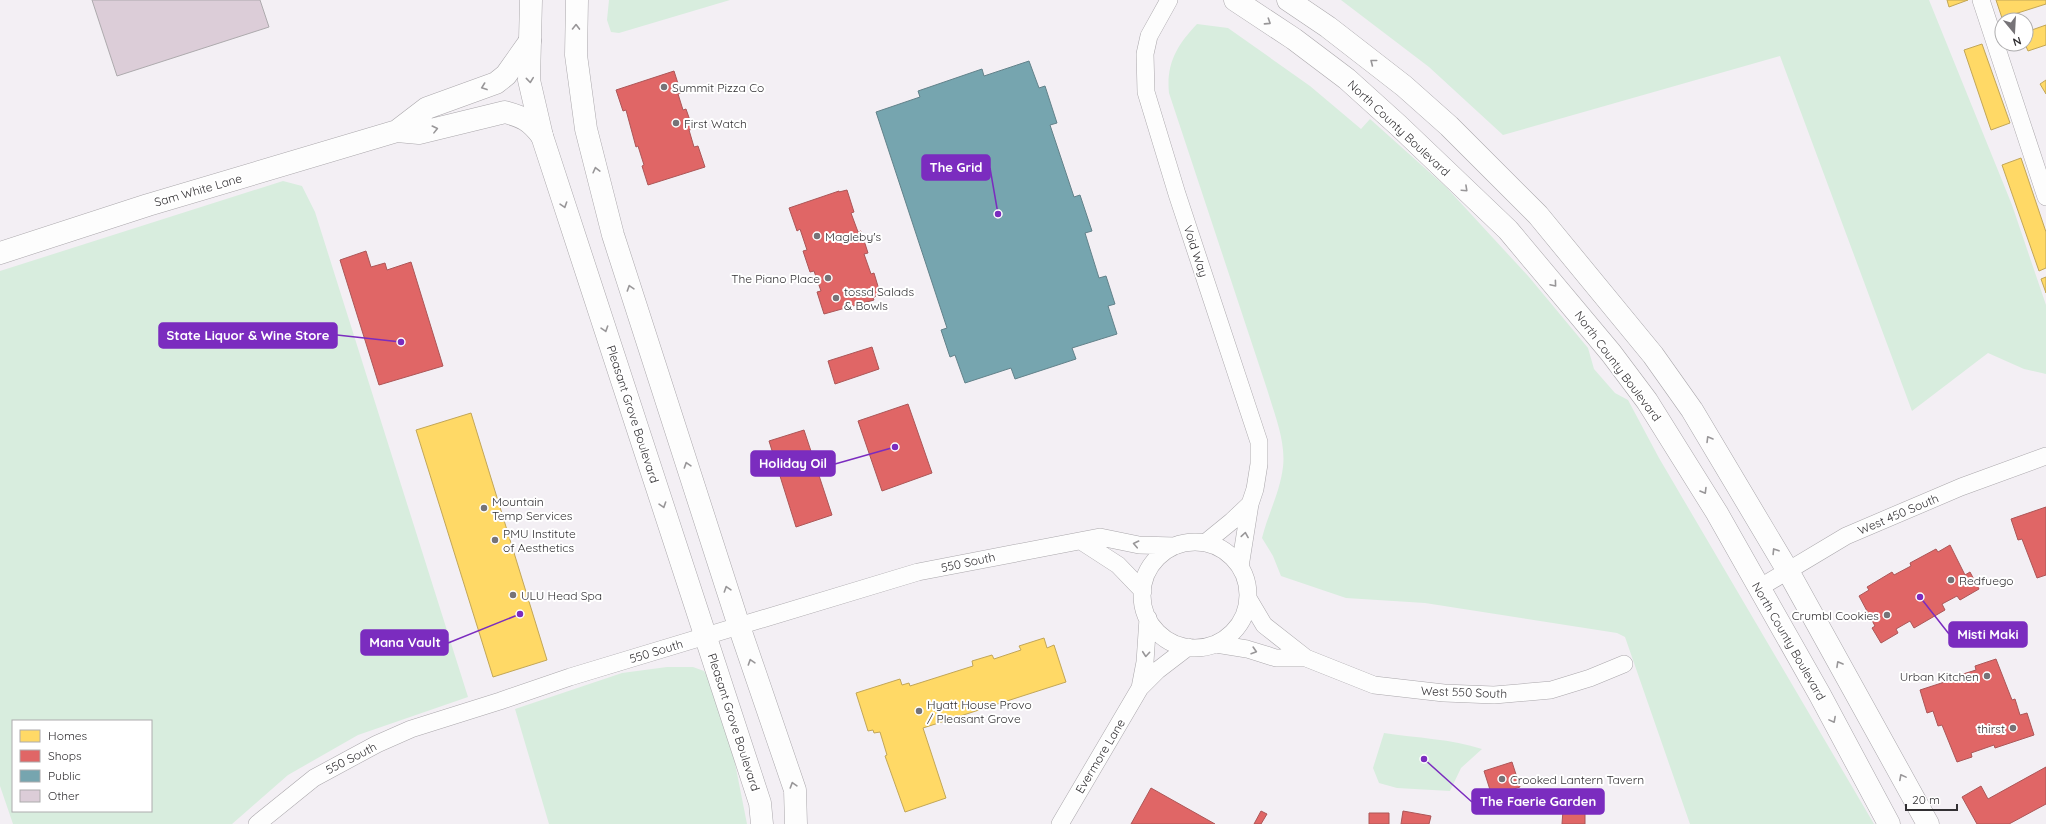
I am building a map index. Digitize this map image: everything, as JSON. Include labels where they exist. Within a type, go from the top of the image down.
[{"type":"main road","name":"Pleasant Grove Boulevard","points":[[531,0],[529,80],[542,136],[760,803],[762,824]]},
{"type":"main road","points":[[577,0],[576,54],[586,129],[613,234],[739,626],[795,790],[796,824]]},
{"type":"main road","name":"North County Boulevard","points":[[1235,0],[1294,39],[1347,80],[1508,230],[1611,353],[1647,401],[1717,513],[1820,696],[1889,824]]},
{"type":"main road","points":[[1288,0],[1328,27],[1404,86],[1449,126],[1538,215],[1648,350],[1692,410],[1788,571],[1928,824]]},
{"type":"main road","name":"Sam White Lane","points":[[0,252],[148,204],[397,131],[427,108],[496,83],[506,75],[530,41]]},
{"type":"main road","name":"Sam White Lane","points":[[397,131],[419,133],[505,112],[519,116],[532,123],[542,136]]},
{"type":"street","name":"Void Way","points":[[1169,0],[1149,36],[1145,54],[1146,92],[1177,194],[1259,442],[1260,464],[1255,489],[1250,504],[1240,567]]},
{"type":"street","points":[[1981,0],[2046,197]]},
{"type":"street","name":"West 450 South","points":[[1759,588],[1846,536],[1961,487],[2046,456]]},
{"type":"street","points":[[1205,543],[1250,504]]},
{"type":"street","name":"550 South","points":[[257,824],[314,778],[340,763],[411,729],[453,714],[500,701],[570,677],[918,572],[1043,546],[1100,537],[1139,545],[1174,546]]},
{"type":"street","points":[[1081,541],[1118,565],[1143,591]]},
{"type":"street","points":[[1189,542],[1205,543],[1219,548],[1233,557],[1243,571],[1248,587],[1248,598],[1242,620],[1231,634],[1216,644],[1198,648],[1180,646],[1164,638],[1153,627],[1148,618],[1142,597],[1144,581],[1151,566],[1161,555],[1174,546],[1189,542]]},
{"type":"street","points":[[1248,598],[1264,625],[1306,658]]},
{"type":"street","points":[[1140,688],[1145,662],[1148,618]]},
{"type":"street","points":[[1216,644],[1247,649],[1276,658],[1306,658]]},
{"type":"street","points":[[1140,688],[1158,670],[1188,647]]},
{"type":"street","name":"West 550 South","points":[[1306,658],[1374,685],[1444,693],[1494,696],[1551,690],[1590,678],[1624,664]]},
{"type":"street","name":"Evermore Lane","points":[[1060,824],[1140,688]]},
{"type":"green space","points":[[609,0],[730,0],[619,33],[611,32],[607,20]]},
{"type":"green space","points":[[1341,0],[1929,0],[2012,205],[2046,305],[2046,374],[2024,369],[1988,353],[1912,411],[1780,56],[1503,135],[1429,67]]},
{"type":"green space","points":[[1197,24],[1228,28],[1310,86],[1361,129],[1370,119],[1446,187],[1529,277],[1588,348],[1594,369],[1615,393],[1628,400],[1659,458],[1874,824],[1690,824],[1625,637],[1617,633],[1425,603],[1346,598],[1281,576],[1273,556],[1262,538],[1277,494],[1283,467],[1283,447],[1281,437],[1267,389],[1169,93],[1169,73],[1174,56],[1184,40]]},
{"type":"green space","points":[[283,181],[302,186],[315,212],[468,697],[358,735],[288,775],[232,824],[13,824],[0,786],[0,271]]},
{"type":"green space","points":[[667,667],[693,667],[704,671],[709,680],[734,758],[747,824],[549,824],[515,709],[622,673]]},
{"type":"green space","points":[[1384,733],[1446,741],[1482,749],[1461,768],[1450,791],[1397,788],[1379,783],[1373,768]]},
{"type":"building: Homes","points":[[1947,0],[1968,0],[1949,7]]},
{"type":"building: Homes","points":[[1996,0],[2046,0],[2046,4],[2021,12],[2000,12]]},
{"type":"building: Homes","points":[[2046,25],[2046,45],[2034,49],[2034,29]]},
{"type":"building: Homes","points":[[1982,44],[2010,123],[1991,130],[1964,50]]},
{"type":"building: Homes","points":[[2046,80],[2046,94],[2040,84]]},
{"type":"building: Homes","points":[[2021,158],[2046,232],[2046,268],[2039,271],[2002,165]]},
{"type":"building: Homes","points":[[2046,277],[2046,293],[2041,279]]},
{"type":"building: Homes","points":[[471,413],[547,660],[493,677],[416,430]]},
{"type":"building: Homes","name":"Hyatt House Provo / Pleasant Grove","points":[[1044,638],[1047,648],[1054,645],[1066,682],[923,728],[946,798],[905,812],[885,756],[887,755],[880,732],[874,733],[873,730],[868,731],[856,693],[900,679],[902,685],[909,683],[910,686],[973,666],[972,661],[992,655],[994,659],[1021,650],[1019,646]]},
{"type":"building: Shops","points":[[674,71],[681,93],[678,94],[683,110],[686,109],[693,129],[689,130],[694,147],[698,146],[705,167],[648,185],[642,166],[644,165],[638,146],[636,147],[626,110],[623,111],[616,90]]},
{"type":"building: Shops","points":[[847,190],[854,212],[851,213],[858,232],[861,231],[868,253],[864,254],[871,274],[874,273],[880,293],[873,298],[874,300],[824,314],[817,292],[821,291],[814,271],[810,272],[803,251],[807,250],[800,229],[797,231],[789,208],[839,191]]},
{"type":"building: Shops","points":[[366,251],[371,267],[385,263],[387,270],[411,262],[443,366],[379,385],[340,260]]},
{"type":"building: Shops","points":[[872,347],[879,369],[835,384],[828,361]]},
{"type":"building: Shops","points":[[908,404],[932,473],[882,491],[858,421]]},
{"type":"building: Shops","points":[[804,430],[832,515],[796,527],[769,441]]},
{"type":"building: Shops","points":[[2046,507],[2046,575],[2037,578],[2022,539],[2018,540],[2011,519]]},
{"type":"building: Shops","points":[[1950,545],[1965,575],[1970,572],[1979,589],[1960,600],[1957,596],[1942,604],[1945,610],[1914,628],[1910,621],[1896,629],[1898,633],[1881,643],[1872,628],[1875,626],[1859,596],[1869,590],[1867,587],[1892,572],[1894,575],[1911,566],[1910,563],[1936,549],[1938,552]]},
{"type":"building: Shops","points":[[1996,659],[2012,700],[2015,699],[2020,715],[2027,713],[2034,735],[1995,748],[1994,745],[1971,753],[1972,757],[1957,762],[1942,725],[1938,726],[1933,711],[1927,713],[1920,690],[1963,676],[1963,674],[1976,670],[1975,666]]},
{"type":"building: Shops","name":"Crooked Lantern Tavern","points":[[1512,762],[1520,787],[1492,796],[1484,771]]},
{"type":"building: Shops","points":[[2046,767],[2046,804],[2009,824],[1977,824],[1962,797],[1981,786],[1988,799]]},
{"type":"building: Shops","points":[[1151,788],[1215,824],[1131,824]]},
{"type":"building: Shops","points":[[1563,810],[1585,811],[1585,824],[1562,824]]},
{"type":"building: Shops","points":[[1261,811],[1267,814],[1261,824],[1254,824]]},
{"type":"building: Shops","points":[[1403,811],[1431,816],[1429,824],[1401,824]]},
{"type":"building: Shops","points":[[1369,813],[1389,813],[1389,824],[1369,824]]},
{"type":"building: Public","points":[[1029,61],[1039,88],[1045,86],[1057,123],[1050,125],[1074,197],[1080,195],[1092,231],[1085,233],[1099,278],[1106,276],[1115,304],[1108,306],[1117,334],[1072,348],[1076,359],[1015,379],[1011,368],[965,383],[955,355],[950,357],[941,330],[947,328],[876,112],[920,97],[918,91],[982,69],[984,76]]},
{"type":"building: Other","points":[[92,0],[260,0],[269,27],[117,76]]},
{"type":"place","name":"Summit Pizza Co","points":[[664,87]]},
{"type":"place","name":"First Watch","points":[[676,123]]},
{"type":"place","name":"The Grid","points":[[998,214]]},
{"type":"place","name":"Magleby's","points":[[817,236]]},
{"type":"place","name":"The Piano Place","points":[[828,278]]},
{"type":"place","name":"tossd Salads & Bowls","points":[[836,298]]},
{"type":"place","name":"State Liquor & Wine Store","points":[[401,342]]},
{"type":"place","name":"Holiday Oil","points":[[895,447]]},
{"type":"place","name":"Mountain Temp Services","points":[[484,508]]},
{"type":"place","name":"PMU Institute of Aesthetics","points":[[495,540]]},
{"type":"place","name":"Redfuego","points":[[1951,580]]},
{"type":"place","name":"ULU Head Spa","points":[[513,595]]},
{"type":"place","name":"Misti Maki","points":[[1920,597]]},
{"type":"place","name":"Mana Vault","points":[[520,614]]},
{"type":"place","name":"Crumbl Cookies","points":[[1887,615]]},
{"type":"place","name":"Urban Kitchen","points":[[1987,676]]},
{"type":"place","name":"Hyatt House Provo / Pleasant Grove","points":[[919,711]]},
{"type":"place","name":"thirst","points":[[2013,728]]},
{"type":"place","name":"The Faerie Garden","points":[[1424,759]]},
{"type":"place","name":"Crooked Lantern Tavern","points":[[1502,779]]}]
